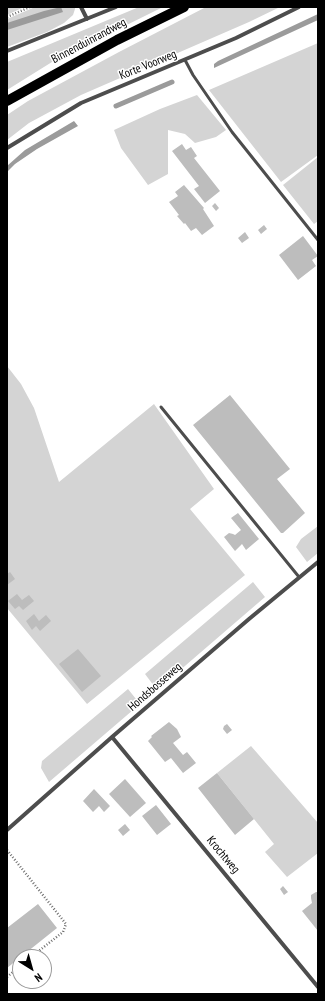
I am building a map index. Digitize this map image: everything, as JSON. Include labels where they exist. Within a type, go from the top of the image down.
[{"type":"main road","name":"Binnenduinrandweg","points":[[7,101],[117,40],[184,7]]},
{"type":"street","points":[[81,7],[87,19]]},
{"type":"street","points":[[7,51],[116,7]]},
{"type":"street","name":"Korte Voorweg","points":[[7,148],[81,103],[242,35],[299,7]]},
{"type":"street","name":"Hondsbosseweg","points":[[7,830],[248,619],[318,562]]},
{"type":"street","name":"Krochtweg","points":[[112,737],[318,987]]},
{"type":"lane","points":[[185,60],[193,75],[232,132],[318,240]]},
{"type":"lane","points":[[161,407],[299,577]]},
{"type":"path","points":[[7,17],[30,7]]},
{"type":"path","points":[[7,850],[66,924],[63,932],[42,949]]},
{"type":"shaded area","points":[[7,7],[24,7],[7,15]]},
{"type":"shaded area","points":[[35,7],[75,7],[75,9],[73,15],[64,23],[47,32],[7,47],[7,19]]},
{"type":"shaded area","points":[[61,7],[63,12],[7,30],[7,23]]},
{"type":"shaded area","points":[[139,7],[163,7],[52,62],[7,90],[7,62]]},
{"type":"shaded area","points":[[206,7],[280,7],[81,95],[29,123],[7,140],[7,115],[28,101]]},
{"type":"shaded area","points":[[318,14],[318,20],[214,68],[214,64],[218,61]]},
{"type":"shaded area","points":[[318,43],[318,155],[281,182],[209,90]]},
{"type":"shaded area","points":[[197,95],[226,130],[216,137],[195,143],[185,134],[168,130],[168,174],[148,185],[121,148],[114,130],[160,109]]},
{"type":"shaded area","points":[[74,121],[78,126],[37,149],[15,164],[7,172],[7,166],[25,150]]},
{"type":"shaded area","points":[[318,157],[318,221],[314,224],[283,185]]},
{"type":"shaded area","points":[[7,366],[21,384],[34,408],[59,482],[154,404],[214,489],[190,509],[245,575],[87,704],[7,608]]},
{"type":"shaded area","points":[[318,526],[318,553],[307,562],[296,547],[301,539]]},
{"type":"shaded area","points":[[253,582],[265,597],[157,690],[145,674]]},
{"type":"shaded area","points":[[128,689],[140,704],[49,782],[41,768],[42,761]]},
{"type":"shaded area","points":[[251,746],[318,823],[318,853],[287,877],[265,852],[274,844],[217,773]]},
{"type":"building","points":[[182,144],[186,150],[191,147],[197,156],[194,158],[220,191],[205,203],[194,189],[199,186],[172,151]]},
{"type":"building","points":[[184,185],[204,208],[203,209],[214,226],[202,235],[196,228],[191,231],[185,223],[184,224],[177,216],[179,215],[169,202],[178,196],[175,192]]},
{"type":"building","points":[[215,203],[219,208],[216,211],[212,206]]},
{"type":"building","points":[[264,225],[267,229],[261,234],[258,230]]},
{"type":"building","points":[[245,232],[249,238],[242,243],[238,238]]},
{"type":"building","points":[[303,236],[318,256],[312,260],[316,266],[298,280],[279,255]]},
{"type":"building","points":[[230,395],[290,469],[277,479],[305,513],[283,533],[281,533],[193,425]]},
{"type":"building","points":[[238,513],[259,539],[246,550],[242,544],[235,551],[224,537],[229,533],[235,535],[241,530],[231,518]]},
{"type":"building","points":[[10,572],[15,579],[7,585],[7,574]]},
{"type":"building","points":[[17,594],[22,600],[29,595],[34,601],[23,610],[19,606],[15,609],[8,601]]},
{"type":"building","points":[[34,614],[39,621],[46,615],[51,621],[40,631],[36,626],[32,630],[26,621]]},
{"type":"building","points":[[78,649],[101,676],[82,692],[59,664]]},
{"type":"building","points":[[169,722],[177,729],[181,737],[173,743],[183,755],[187,752],[196,763],[183,773],[171,758],[165,762],[148,741],[152,737],[151,736]]},
{"type":"building","points":[[227,724],[232,730],[227,734],[223,729]]},
{"type":"building","points":[[217,773],[254,819],[235,835],[198,788]]},
{"type":"building","points":[[125,779],[146,803],[130,817],[109,794]]},
{"type":"building","points":[[94,789],[110,806],[104,812],[99,806],[93,812],[83,801]]},
{"type":"building","points":[[156,805],[171,824],[157,835],[142,816]]},
{"type":"building","points":[[125,824],[130,830],[123,836],[118,830]]},
{"type":"building","points":[[283,886],[288,892],[284,895],[280,889]]},
{"type":"building","points":[[318,892],[318,931],[302,911],[312,903],[311,895]]},
{"type":"building","points":[[38,904],[57,928],[31,949],[12,949],[12,964],[7,968],[7,928]]},
{"type":"waterway","points":[[116,106],[172,82]]}]
